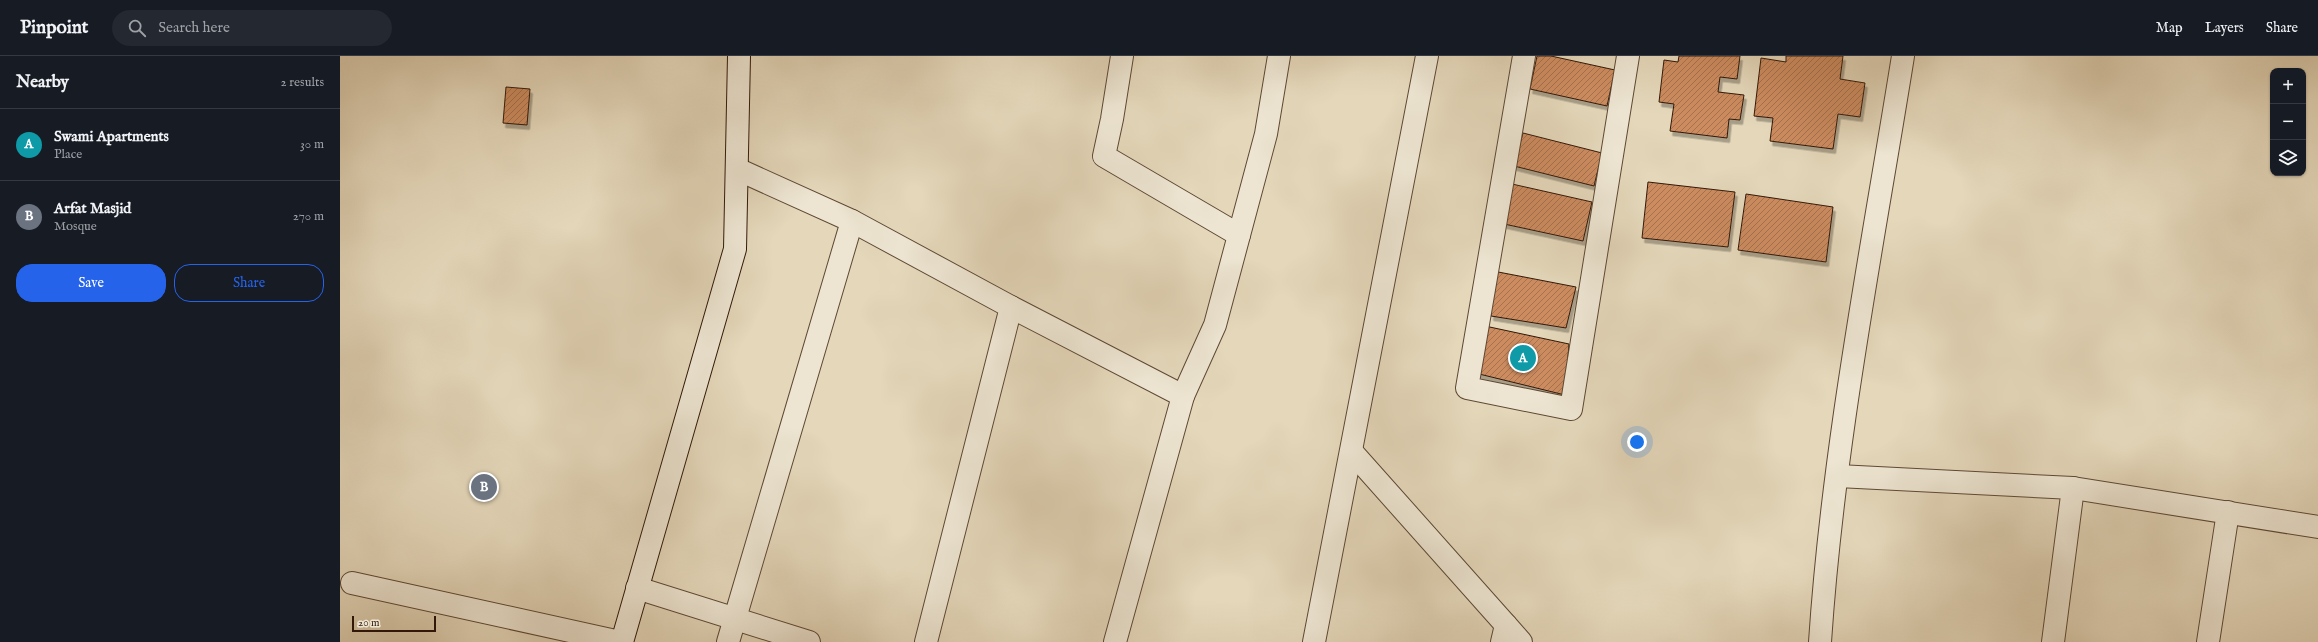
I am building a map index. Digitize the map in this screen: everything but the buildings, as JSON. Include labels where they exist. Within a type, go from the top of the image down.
[{"type":"street","points":[[352,583],[621,642],[734,249],[739,56]]},
{"type":"street","points":[[1122,56],[1112,119],[1104,156],[1239,235]]},
{"type":"street","points":[[1115,642],[1183,396],[1215,325],[1266,134],[1279,56]]},
{"type":"street","points":[[1314,642],[1352,452],[1427,56]]},
{"type":"street","points":[[1524,56],[1467,388],[1572,409],[1628,56]]},
{"type":"street","points":[[1820,642],[1825,566],[1853,367],[1903,56]]},
{"type":"street","points":[[737,169],[852,221],[1010,307],[1183,396]]},
{"type":"street","points":[[728,642],[852,221]]},
{"type":"street","points":[[926,642],[1010,307]]},
{"type":"street","points":[[1352,452],[1504,634],[1521,642]]},
{"type":"street","points":[[1838,476],[2073,488],[2318,527]]},
{"type":"street","points":[[2053,642],[2073,488]]},
{"type":"street","points":[[2208,642],[2228,512]]},
{"type":"street","points":[[637,588],[809,642]]},
{"type":"place","name":"Swami Apartments","points":[[1523,358]]},
{"type":"place","name":"Arfat Masjid","points":[[484,487]]}]
